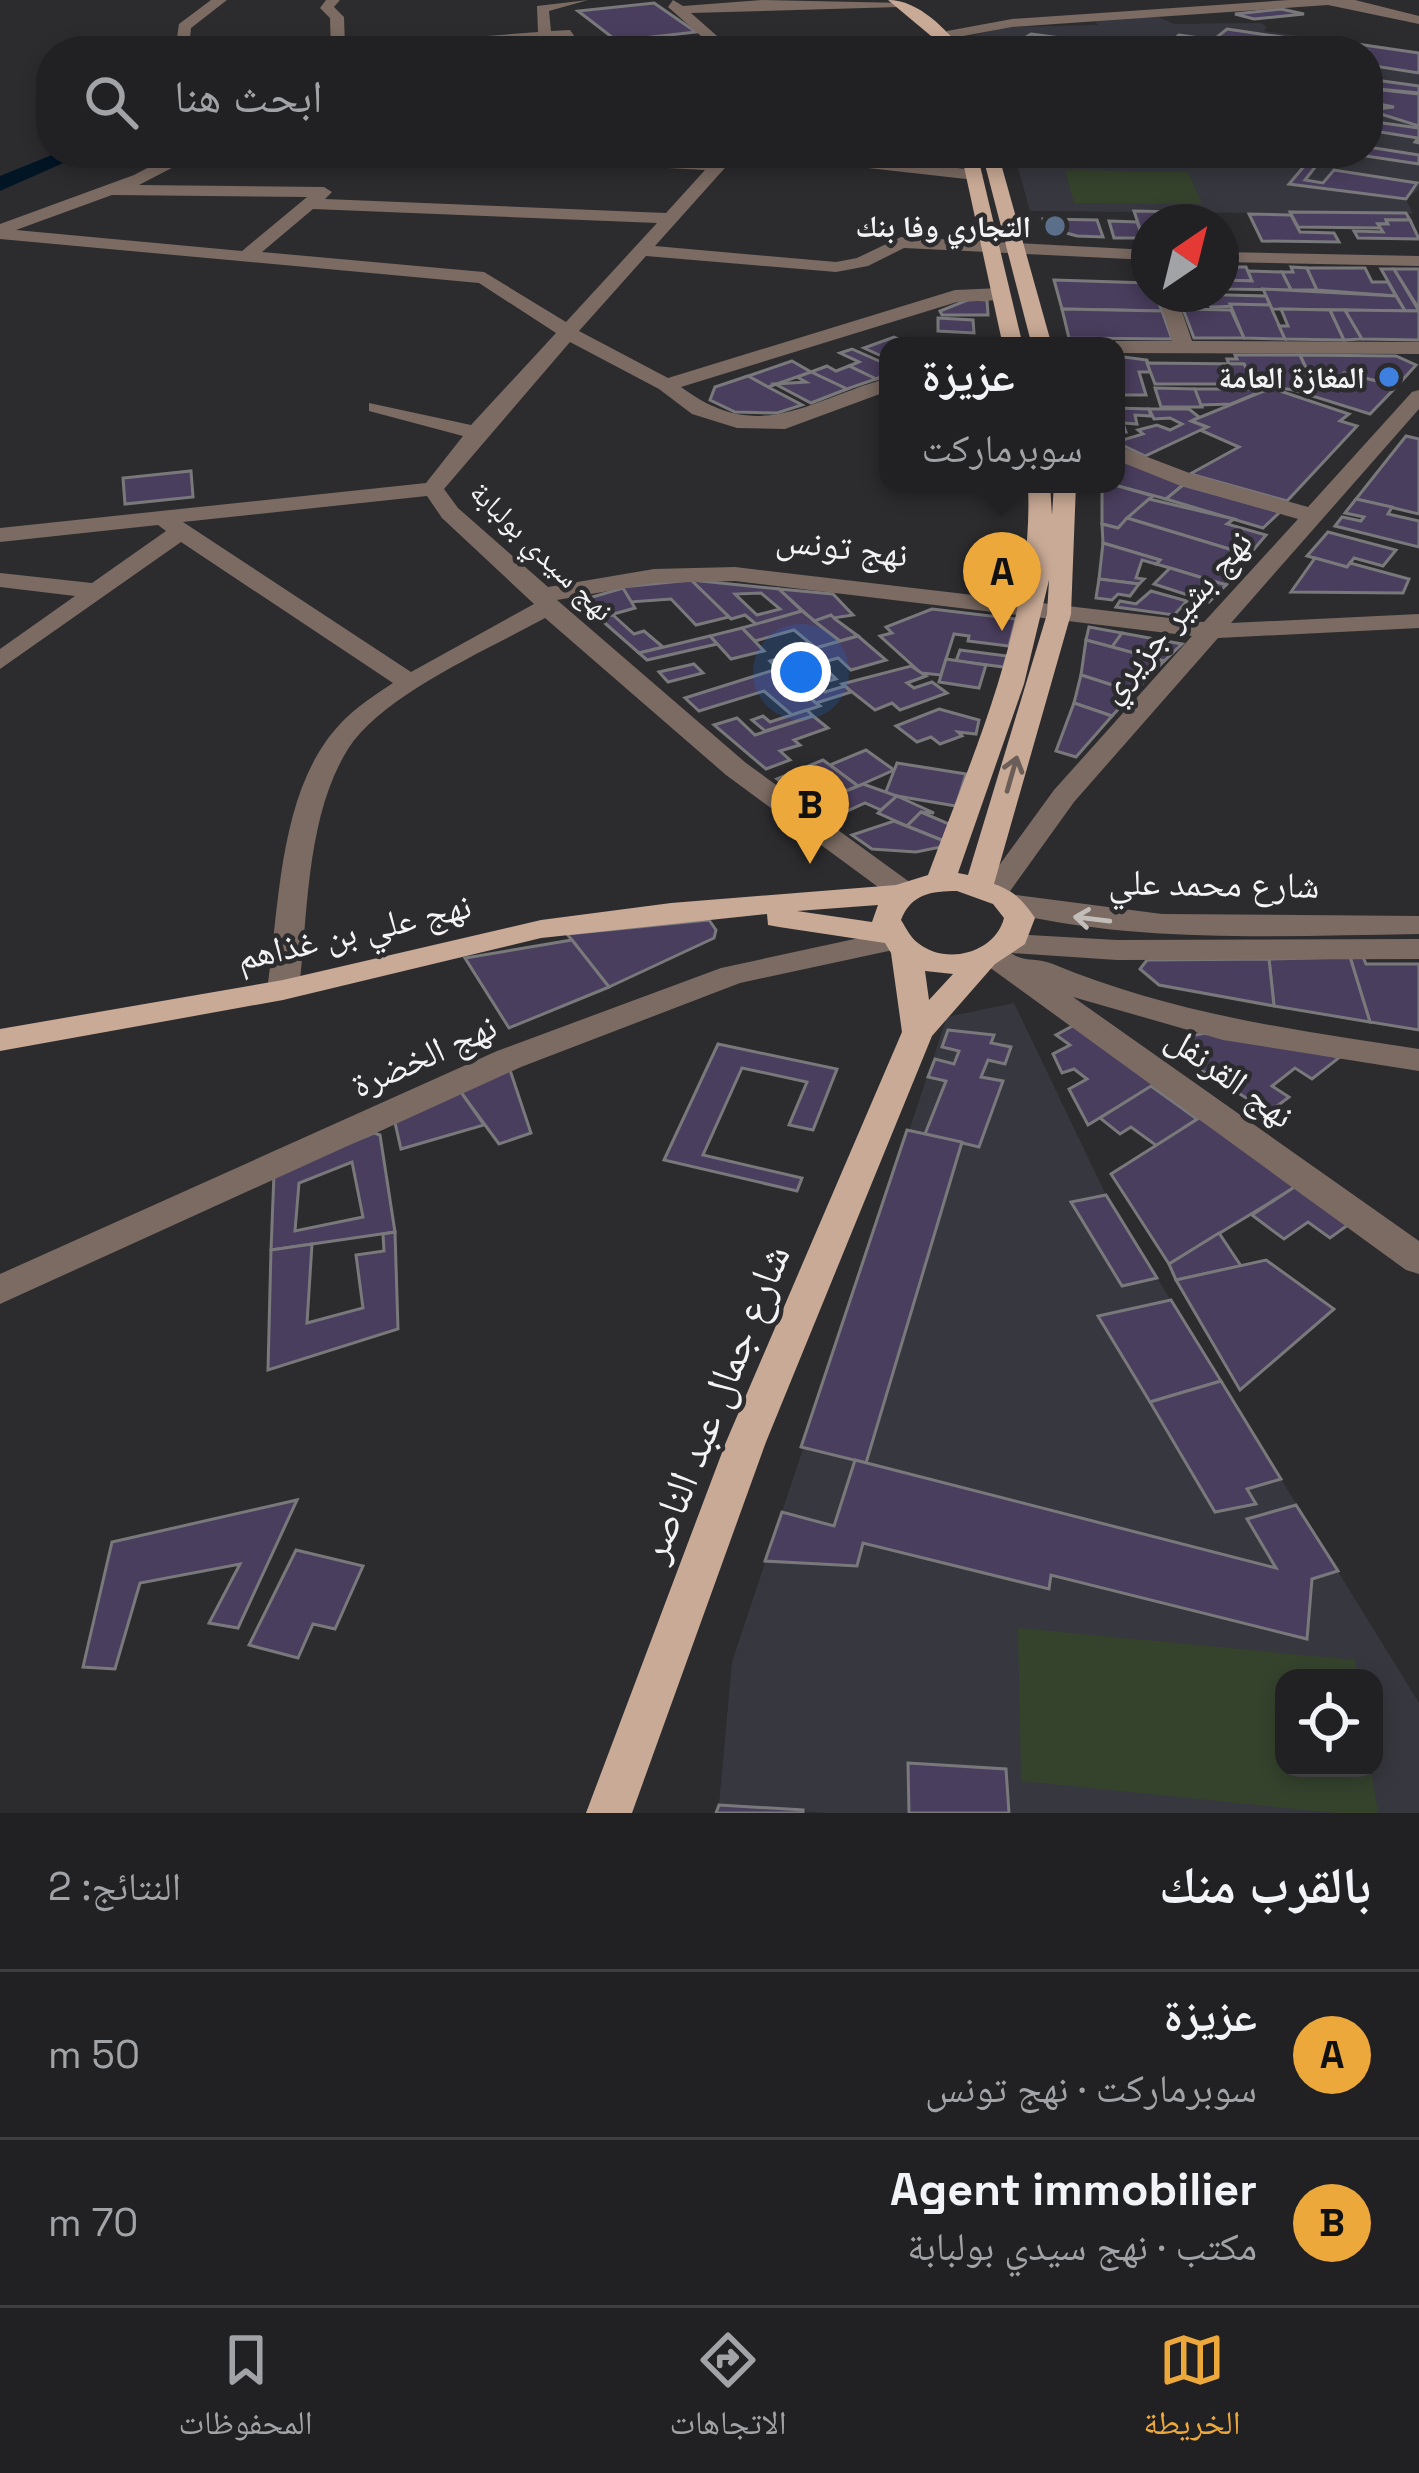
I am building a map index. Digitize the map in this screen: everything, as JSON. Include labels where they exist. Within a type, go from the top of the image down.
[{"type":"main road","points":[[890,2],[933,36]]},
{"type":"main road","points":[[973,168],[1010,337]]},
{"type":"main road","points":[[994,168],[1040,337]]},
{"type":"main road","points":[[999,953],[1019,931],[1018,916],[994,894],[940,882],[1046,613],[1040,493]]},
{"type":"main road","points":[[994,894],[1064,493]]},
{"type":"main road","name":"نهج علي بن غذاهم","points":[[0,1040],[283,990],[541,929],[671,912],[902,893],[940,882]]},
{"type":"main road","points":[[902,893],[886,920],[897,941],[918,1032]]},
{"type":"main road","name":"نهج علي بن غذاهم","points":[[725,910],[897,941],[941,962],[999,953]]},
{"type":"main road","name":"شارع جمال عبد الناصر","points":[[609,1813],[746,1442],[918,1032],[999,953]]},
{"type":"street","points":[[183,36],[184,27],[220,0]]},
{"type":"street","points":[[333,0],[327,8],[337,17],[339,36]]},
{"type":"street","points":[[570,34],[545,36],[542,9],[580,0]]},
{"type":"street","points":[[951,36],[1127,4],[1348,0]]},
{"type":"street","points":[[1329,1],[1419,20]]},
{"type":"street","points":[[675,5],[715,2],[789,8],[890,2]]},
{"type":"street","points":[[675,5],[710,36]]},
{"type":"street","points":[[922,24],[1012,23]]},
{"type":"street","points":[[0,232],[157,168]]},
{"type":"street","points":[[244,258],[316,198],[343,168]]},
{"type":"street","name":"نهج سيدي بولبابة","points":[[716,168],[476,433],[433,489],[450,513],[545,601],[736,769],[902,893]]},
{"type":"street","points":[[912,168],[975,175]]},
{"type":"street","points":[[110,190],[669,218]]},
{"type":"street","points":[[0,232],[244,258],[417,268],[484,278],[715,417],[761,424],[808,416],[879,388]]},
{"type":"street","points":[[643,250],[836,267],[862,262],[896,242],[1131,255]]},
{"type":"street","points":[[1239,257],[1419,261]]},
{"type":"street","points":[[667,385],[955,296],[1001,294]]},
{"type":"street","points":[[1172,312],[1184,347]]},
{"type":"street","points":[[1125,346],[1419,348]]},
{"type":"street","name":"نهج بشير جزيري","points":[[994,894],[1064,796],[1419,396]]},
{"type":"street","points":[[376,407],[476,433]]},
{"type":"street","points":[[1125,456],[1184,479],[1310,515]]},
{"type":"street","points":[[0,535],[173,526],[385,490],[433,489]]},
{"type":"street","points":[[0,661],[96,591],[173,526]]},
{"type":"street","points":[[173,526],[412,684]]},
{"type":"street","name":"نهج تونس","points":[[283,990],[309,822],[334,749],[348,731],[412,684],[545,601],[653,576],[735,574],[1213,631],[1419,621]]},
{"type":"street","points":[[0,580],[96,591]]},
{"type":"street","name":"شارع محمد علي","points":[[994,894],[1087,920],[1162,926],[1419,925]]},
{"type":"street","name":"نهج الخضرة","points":[[0,1290],[509,1059],[732,975],[897,941]]},
{"type":"street","name":"شارع محمد علي","points":[[999,953],[1419,949]]},
{"type":"street","points":[[999,953],[1065,983],[1179,1022],[1419,1060]]},
{"type":"street","name":"نهج القرنفل","points":[[999,953],[1419,1260]]},
{"type":"shaded area","points":[[1156,16],[1174,24],[1261,23],[1267,27],[1264,31],[1299,36],[971,36],[1006,27],[1098,25],[1094,20]]},
{"type":"shaded area","points":[[1383,48],[1419,53],[1419,189],[1406,199],[1413,214],[1239,213],[1239,204],[1131,204],[1131,212],[1030,211],[1018,168],[1383,168]]},
{"type":"shaded area","points":[[1014,1003],[1106,1195],[1419,1703],[1419,1813],[827,1813],[719,1805],[732,1662],[947,1017]]},
{"type":"green space","points":[[1065,170],[1188,172],[1202,204],[1074,203]]},
{"type":"green space","points":[[1018,1628],[1355,1660],[1356,1669],[1275,1669],[1275,1777],[1372,1777],[1378,1813],[1335,1813],[1021,1781]]},
{"type":"building","points":[[654,3],[696,32],[610,36],[578,11]]},
{"type":"building","points":[[1281,9],[1304,14],[1254,19],[1235,14]]},
{"type":"building","points":[[1227,29],[1274,36],[1218,36]]},
{"type":"building","points":[[1383,48],[1419,53],[1419,73],[1383,67]]},
{"type":"building","points":[[1383,81],[1419,86],[1419,93],[1383,89]]},
{"type":"building","points":[[1383,90],[1419,94],[1419,126],[1383,115],[1383,108],[1394,107],[1383,105]]},
{"type":"building","points":[[1383,123],[1419,128],[1419,143],[1415,142],[1418,138],[1383,132]]},
{"type":"building","points":[[1383,149],[1419,155],[1419,164],[1383,159]]},
{"type":"building","points":[[1303,168],[1314,168],[1305,180],[1323,183],[1334,170],[1417,183],[1406,199],[1289,184]]},
{"type":"building","points":[[1290,212],[1406,213],[1410,220],[1386,220],[1388,224],[1378,224],[1381,228],[1298,227]]},
{"type":"building","points":[[1249,214],[1291,215],[1300,232],[1334,233],[1339,242],[1262,241]]},
{"type":"building","points":[[1043,219],[1097,220],[1103,237],[1045,227]]},
{"type":"building","points":[[1386,220],[1410,220],[1419,239],[1358,238],[1354,231],[1383,232],[1378,224],[1388,224]]},
{"type":"building","points":[[1109,221],[1131,222],[1131,238],[1114,238]]},
{"type":"building","points":[[1239,267],[1246,267],[1252,281],[1239,281]]},
{"type":"building","points":[[1291,267],[1307,268],[1317,290],[1291,290],[1282,272],[1293,272]]},
{"type":"building","points":[[1307,268],[1365,268],[1372,282],[1388,282],[1396,296],[1317,290]]},
{"type":"building","points":[[1381,269],[1394,269],[1419,311],[1405,311]]},
{"type":"building","points":[[1394,269],[1419,269],[1419,309]]},
{"type":"building","points":[[1248,271],[1282,272],[1291,290],[1239,289],[1239,281],[1252,281]]},
{"type":"building","points":[[1054,280],[1131,282],[1131,310],[1062,309]]},
{"type":"building","points":[[1263,289],[1396,296],[1405,311],[1272,309]]},
{"type":"building","points":[[1239,295],[1266,296],[1270,305],[1239,306]]},
{"type":"building","points":[[970,299],[987,300],[988,315],[942,315],[940,311]]},
{"type":"building","points":[[1239,304],[1270,305],[1285,339],[1244,338],[1233,312],[1239,312]]},
{"type":"building","points":[[1062,309],[1162,312],[1172,339],[1069,337]]},
{"type":"building","points":[[1281,309],[1330,310],[1344,340],[1285,339],[1279,326],[1288,326]]},
{"type":"building","points":[[1330,310],[1345,310],[1362,339],[1344,340]]},
{"type":"building","points":[[1345,310],[1419,311],[1419,340],[1362,339]]},
{"type":"building","points":[[1184,312],[1232,312],[1244,338],[1194,338]]},
{"type":"building","points":[[938,318],[973,320],[974,333],[938,331]]},
{"type":"building","points":[[879,342],[879,355],[864,348]]},
{"type":"building","points":[[852,349],[879,361],[879,378],[849,366],[859,362],[840,353]]},
{"type":"building","points":[[1235,355],[1300,355],[1310,376],[1293,390],[1253,384],[1244,364],[1229,364],[1227,359],[1237,359]]},
{"type":"building","points":[[1300,355],[1396,356],[1416,365],[1397,386],[1344,373],[1334,382],[1310,376]]},
{"type":"building","points":[[1125,357],[1147,360],[1151,372],[1139,372],[1146,395],[1125,395]]},
{"type":"building","points":[[792,361],[811,372],[768,387],[748,376]]},
{"type":"building","points":[[1147,363],[1244,364],[1253,384],[1155,384]]},
{"type":"building","points":[[827,366],[836,371],[849,366],[876,379],[847,389],[811,372]]},
{"type":"building","points":[[811,372],[847,389],[811,403],[775,384],[806,382],[797,377]]},
{"type":"building","points":[[1344,373],[1397,386],[1370,414],[1293,390],[1310,376],[1334,382]]},
{"type":"building","points":[[748,376],[802,405],[777,413],[735,412],[710,400],[715,387]]},
{"type":"building","points":[[1155,388],[1195,389],[1202,407],[1161,407]]},
{"type":"building","points":[[1271,388],[1349,414],[1340,421],[1357,426],[1287,501],[1190,474],[1239,447],[1200,430],[1207,427],[1191,421]]},
{"type":"building","points":[[1195,389],[1265,390],[1231,404],[1201,405]]},
{"type":"building","points":[[1125,408],[1149,409],[1151,416],[1135,415],[1137,424],[1125,423]]},
{"type":"building","points":[[1149,409],[1189,409],[1199,417],[1191,421],[1207,427],[1145,456],[1125,446],[1125,439],[1143,434],[1138,430],[1157,425],[1170,430],[1182,424],[1170,418],[1154,419]]},
{"type":"building","points":[[1406,436],[1419,439],[1419,514],[1356,499]]},
{"type":"building","points":[[1125,461],[1183,485],[1166,499],[1125,488]]},
{"type":"building","points":[[191,471],[193,497],[125,504],[123,478]]},
{"type":"building","points":[[1183,485],[1280,512],[1263,528],[1166,499]]},
{"type":"building","points":[[1125,488],[1153,496],[1118,528],[1102,524],[1102,493],[1125,493]]},
{"type":"building","points":[[1149,499],[1234,519],[1227,524],[1266,535],[1249,555],[1127,518]]},
{"type":"building","points":[[1356,499],[1392,507],[1388,514],[1419,521],[1419,547],[1335,526],[1342,517],[1361,521],[1364,517],[1345,513]]},
{"type":"building","points":[[1127,518],[1249,555],[1226,585],[1156,564],[1160,560],[1103,543],[1102,524],[1118,528]]},
{"type":"building","points":[[1328,532],[1396,550],[1383,566],[1354,558],[1347,567],[1307,556]]},
{"type":"building","points":[[1103,543],[1160,560],[1156,564],[1142,560],[1136,578],[1144,579],[1139,584],[1099,579]]},
{"type":"building","points":[[1315,558],[1409,579],[1403,593],[1291,592]]},
{"type":"building","points":[[1170,568],[1226,585],[1209,602],[1154,584]]},
{"type":"building","points":[[1099,579],[1139,584],[1130,596],[1096,598]]},
{"type":"building","points":[[691,580],[779,589],[802,611],[757,625],[745,615],[731,619]],"holes":[[[761,593],[780,609],[757,615],[735,594]]]},
{"type":"building","points":[[691,580],[729,617],[696,625],[671,599],[630,602],[622,587]]},
{"type":"building","points":[[623,588],[635,608],[599,618],[579,601]]},
{"type":"building","points":[[779,589],[833,594],[853,615],[814,621]]},
{"type":"building","points":[[1151,591],[1187,601],[1174,615],[1116,607],[1120,601],[1136,604]]},
{"type":"building","points":[[932,609],[1016,619],[1009,646],[968,641],[969,636],[954,634],[941,675],[921,673],[880,636],[892,633],[886,627]]},
{"type":"building","points":[[802,611],[840,641],[816,648],[794,630],[755,641],[742,628]]},
{"type":"building","points":[[613,615],[634,634],[644,631],[663,647],[639,653],[599,618]]},
{"type":"building","points":[[831,615],[858,636],[840,641],[814,621]]},
{"type":"building","points":[[1089,627],[1122,633],[1112,647],[1086,640]]},
{"type":"building","points":[[742,628],[764,651],[731,659],[710,636]]},
{"type":"building","points":[[1122,633],[1182,644],[1164,661],[1112,647]]},
{"type":"building","points":[[710,636],[717,644],[647,660],[639,653]]},
{"type":"building","points":[[858,636],[886,660],[851,670],[838,658],[782,674],[770,661]]},
{"type":"building","points":[[1086,640],[1164,661],[1134,692],[1081,675]]},
{"type":"building","points":[[960,650],[1007,656],[1004,667],[956,661]]},
{"type":"building","points":[[946,659],[986,665],[979,688],[939,682]]},
{"type":"building","points":[[694,664],[703,673],[668,682],[659,672]]},
{"type":"building","points":[[911,666],[926,676],[907,683],[914,688],[932,682],[947,693],[900,710],[892,703],[875,710],[842,684]]},
{"type":"building","points":[[777,669],[820,706],[792,715],[764,691],[699,711],[685,698]]},
{"type":"building","points":[[799,669],[808,677],[828,671],[836,679],[817,684],[825,692],[845,686],[851,692],[816,703],[782,674]]},
{"type":"building","points":[[1081,675],[1134,692],[1112,716],[1074,703]]},
{"type":"building","points":[[1074,703],[1112,716],[1076,757],[1056,751]]},
{"type":"building","points":[[939,709],[979,720],[976,734],[958,732],[962,736],[940,744],[931,737],[917,742],[896,726]]},
{"type":"building","points":[[807,710],[813,716],[765,731],[752,720],[763,716],[770,722]]},
{"type":"building","points":[[813,716],[828,728],[794,740],[800,745],[780,751],[790,760],[766,769],[714,725],[737,718],[755,735]]},
{"type":"building","points":[[866,750],[894,770],[858,786],[830,765]]},
{"type":"building","points":[[823,760],[858,786],[812,805],[777,779]]},
{"type":"building","points":[[897,763],[966,774],[956,806],[885,794]]},
{"type":"building","points":[[863,784],[897,796],[881,810],[865,803],[830,819],[812,805]]},
{"type":"building","points":[[897,796],[934,813],[921,812],[907,826],[878,813]]},
{"type":"building","points":[[921,812],[949,824],[944,841],[907,826]]},
{"type":"building","points":[[894,821],[944,841],[941,847],[916,852],[872,849],[852,835]]},
{"type":"building","points":[[709,920],[716,930],[714,938],[609,987],[567,934]]},
{"type":"building","points":[[572,940],[609,987],[509,1028],[465,958]]},
{"type":"building","points":[[1350,957],[1363,957],[1366,964],[1419,964],[1419,1030],[1370,1022]]},
{"type":"building","points":[[1350,957],[1370,1022],[1274,1006],[1269,959]]},
{"type":"building","points":[[1269,959],[1274,1006],[1159,985],[1140,969],[1147,960]]},
{"type":"building","points":[[1078,1023],[1159,1082],[1088,1125],[1069,1089],[1087,1079],[1074,1069],[1062,1073],[1053,1054],[1070,1045],[1056,1035]]},
{"type":"building","points":[[948,1030],[994,1035],[991,1043],[1011,1047],[1005,1064],[988,1060],[981,1077],[1003,1081],[979,1147],[925,1134],[946,1081],[928,1077],[935,1059],[954,1064],[959,1051],[942,1047]]},
{"type":"building","points":[[1206,1033],[1340,1057],[1312,1079],[1295,1068],[1272,1086],[1289,1097],[1269,1112],[1175,1054],[1184,1037]]},
{"type":"building","points":[[718,1044],[837,1069],[813,1130],[789,1125],[807,1082],[742,1068],[703,1155],[802,1178],[797,1191],[664,1160]]},
{"type":"building","points":[[509,1067],[531,1133],[499,1144],[460,1091]]},
{"type":"building","points":[[1151,1086],[1197,1119],[1157,1146],[1131,1127],[1120,1134],[1100,1118]]},
{"type":"building","points":[[460,1091],[484,1125],[401,1149],[393,1114]]},
{"type":"building","points":[[1207,1113],[1305,1181],[1169,1264],[1111,1174]]},
{"type":"building","points":[[907,1130],[962,1142],[866,1463],[801,1447]]},
{"type":"building","points":[[374,1133],[380,1135],[395,1232],[271,1250],[274,1174]],"holes":[[[352,1162],[363,1217],[295,1231],[299,1183]]]},
{"type":"building","points":[[1299,1184],[1352,1222],[1330,1238],[1308,1222],[1284,1239],[1252,1215]]},
{"type":"building","points":[[1106,1195],[1157,1278],[1122,1286],[1071,1202]]},
{"type":"building","points":[[395,1232],[398,1329],[268,1370],[271,1250],[312,1244],[307,1323],[363,1308],[356,1255],[384,1251],[383,1234]]},
{"type":"building","points":[[1219,1233],[1241,1266],[1176,1280],[1169,1264]]},
{"type":"building","points":[[1266,1260],[1334,1309],[1240,1390],[1176,1280]]},
{"type":"building","points":[[1171,1300],[1221,1381],[1150,1402],[1098,1316]]},
{"type":"building","points":[[1221,1381],[1281,1479],[1247,1489],[1256,1504],[1215,1512],[1150,1402]]},
{"type":"building","points":[[855,1460],[1276,1568],[1247,1519],[1296,1505],[1338,1571],[1312,1579],[1307,1639],[1051,1575],[1049,1589],[863,1543],[857,1566],[765,1561],[782,1512],[834,1526]]},
{"type":"building","points":[[297,1500],[238,1628],[209,1623],[240,1564],[140,1583],[115,1669],[83,1667],[112,1542]]},
{"type":"building","points":[[296,1550],[363,1566],[335,1629],[313,1624],[298,1658],[249,1645]]},
{"type":"building","points":[[908,1763],[1006,1769],[1009,1813],[909,1813]]},
{"type":"building","points":[[719,1805],[803,1810],[803,1813],[716,1813]]},
{"type":"waterway","points":[[0,184],[39,168]]},
{"type":"place","name":"التجاري وفا بنك","points":[[1055,226]]},
{"type":"place","name":"المغازة العامة","points":[[1389,377]]},
{"type":"place","name":"عزيزة","points":[[1002,631]]},
{"type":"place","name":"Agent immobilier","points":[[810,864]]}]
